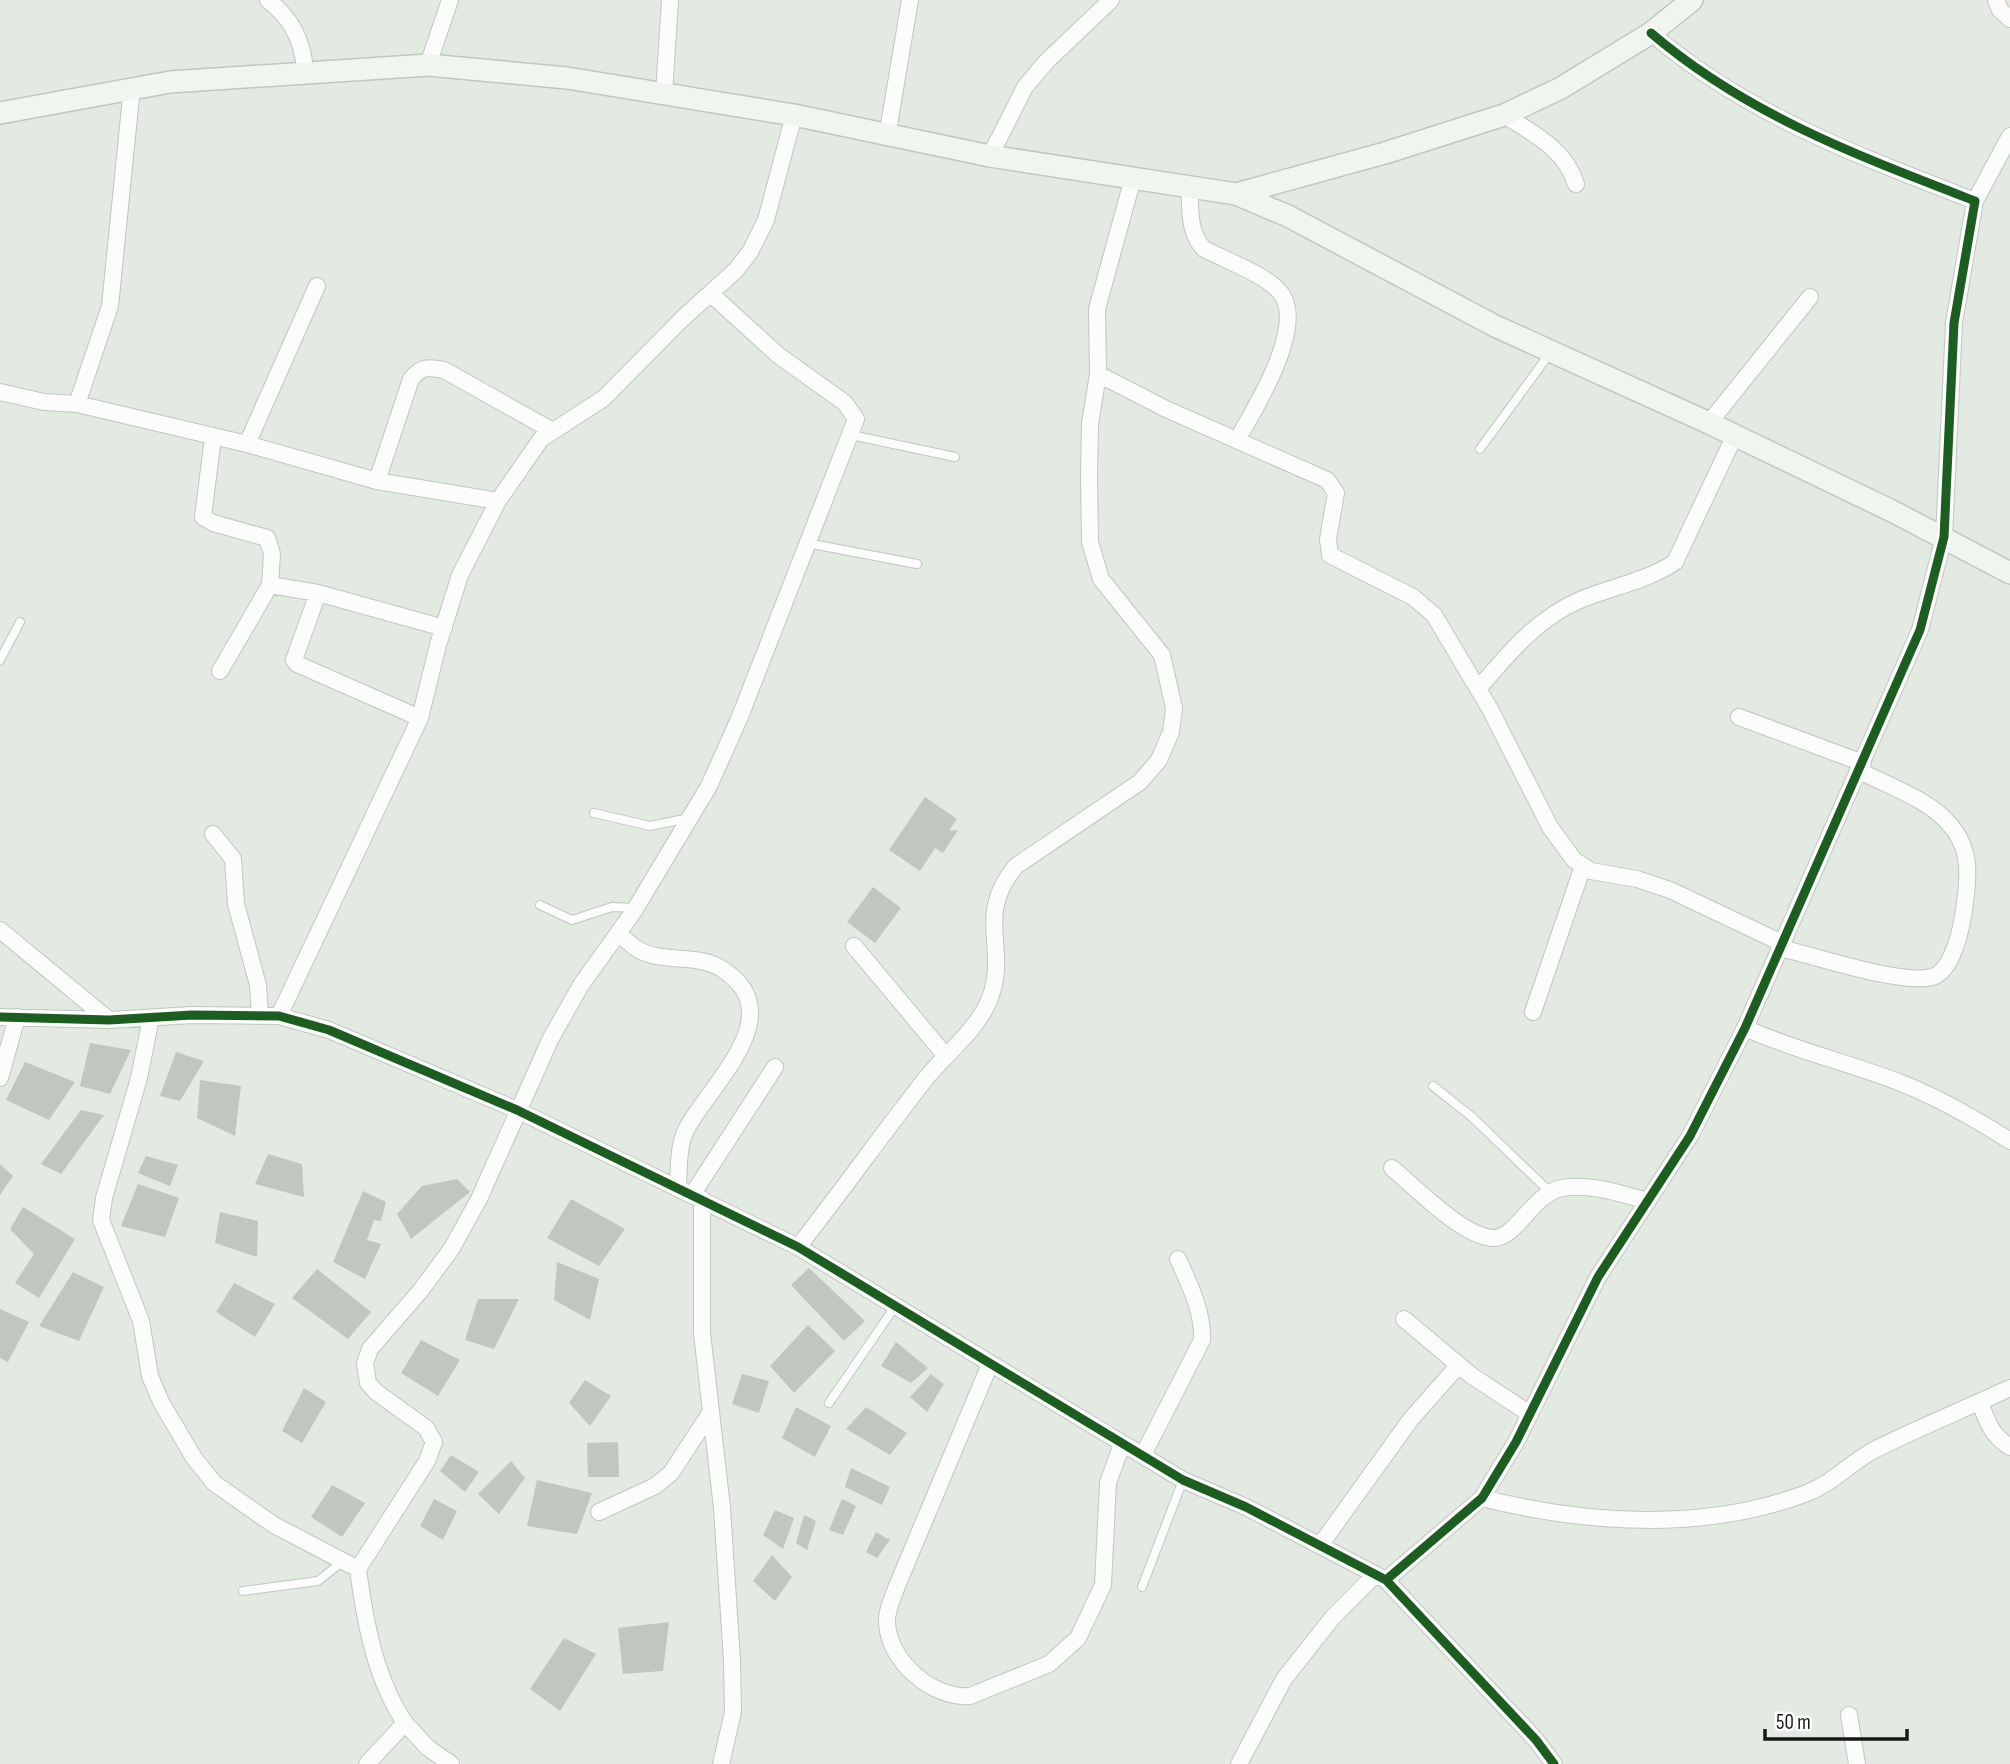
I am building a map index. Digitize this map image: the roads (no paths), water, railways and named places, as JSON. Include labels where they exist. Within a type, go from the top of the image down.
[{"type":"main road","points":[[1236,194],[1385,153],[1504,115],[1562,88],[1651,33],[1691,0]]},
{"type":"main road","points":[[0,113],[132,88],[304,71],[428,65],[566,78],[794,115],[887,137],[990,156],[1236,194],[1288,216],[1446,301],[1709,423],[1944,537],[2010,573]]},
{"type":"street","points":[[268,0],[295,29],[303,49],[304,71]]},
{"type":"street","points":[[428,65],[450,0]]},
{"type":"street","points":[[664,94],[670,0]]},
{"type":"street","points":[[887,137],[910,0]]},
{"type":"street","points":[[990,156],[1025,87],[1046,62],[1111,0]]},
{"type":"street","points":[[1996,0],[2000,10],[2010,19]]},
{"type":"street","points":[[1651,33],[1708,79],[1777,118],[1899,173],[1975,201]]},
{"type":"street","points":[[77,404],[110,306],[132,88]]},
{"type":"street","points":[[279,1016],[420,718],[460,575],[498,501],[512,477],[551,430],[604,398],[682,318],[711,294],[750,252],[766,220],[794,115]]},
{"type":"street","points":[[1504,115],[1560,153],[1571,167],[1576,184]]},
{"type":"street","points":[[1239,1764],[1284,1679],[1332,1617],[1482,1498],[1530,1414],[1598,1278],[1690,1136],[1745,1028],[1920,630],[1944,537],[1954,323],[1975,201],[2010,136]]},
{"type":"street","points":[[798,1247],[990,998],[996,960],[995,900],[1004,881],[1016,866],[1140,782],[1159,760],[1171,733],[1174,708],[1162,654],[1101,579],[1090,542],[1090,424],[1098,374],[1097,309],[1101,286],[1133,178]]},
{"type":"street","points":[[1189,188],[1192,233],[1196,240],[1205,249],[1280,291],[1288,308],[1276,367],[1237,440]]},
{"type":"street","points":[[247,444],[317,286]]},
{"type":"street","points":[[451,1764],[428,1748],[405,1723],[392,1702],[369,1636],[358,1569],[433,1446],[426,1428],[376,1392],[368,1383],[365,1363],[370,1349],[421,1290],[452,1248],[479,1199],[517,1110],[581,985],[636,908],[709,786],[739,719],[856,419],[845,403],[778,355],[711,294]]},
{"type":"street","points":[[1709,423],[1810,297]]},
{"type":"street","points":[[377,481],[411,379],[418,371],[429,367],[444,370],[551,430]]},
{"type":"street","points":[[1098,374],[1166,409],[1327,480],[1336,493],[1328,539],[1330,555],[1413,597],[1434,615],[1478,689],[1550,827],[1583,866],[1670,890],[1781,946],[1908,978],[1935,976],[1949,965],[1958,941],[1967,866],[1961,840],[1948,822],[1924,804],[1861,767],[1739,717]]},
{"type":"street","points":[[0,392],[44,402],[77,404],[247,444],[377,481],[498,501]]},
{"type":"street","points":[[213,437],[203,517],[213,523],[267,538],[272,554],[270,585],[220,671]]},
{"type":"street","points":[[1478,689],[1520,641],[1545,619],[1576,602],[1662,571],[1675,562],[1734,437]]},
{"type":"street","points":[[270,585],[318,593],[443,628]]},
{"type":"street","points":[[318,593],[300,639],[294,660],[296,664],[420,718]]},
{"type":"street","points":[[213,834],[233,859],[236,904],[258,985],[260,1015]]},
{"type":"street","points":[[1533,1012],[1583,866]]},
{"type":"street","points":[[0,930],[109,1020]]},
{"type":"street","points":[[618,933],[639,950],[700,961],[721,968],[739,984],[750,1000],[747,1032],[735,1058],[686,1129],[702,1333],[722,1508],[732,1673],[733,1712],[721,1764]]},
{"type":"street","points":[[854,946],[945,1055]]},
{"type":"street","points":[[0,1017],[109,1020],[279,1016],[330,1030],[517,1110],[798,1247],[1183,1480],[1321,1544],[1380,1578],[1536,1740],[1554,1764]]},
{"type":"street","points":[[0,1078],[17,1017]]},
{"type":"street","points":[[151,1018],[139,1078],[104,1198],[101,1220],[141,1321],[150,1376],[161,1402],[194,1458],[214,1483],[274,1525],[358,1569]]},
{"type":"street","points":[[1745,1028],[1791,1048],[1902,1083],[1973,1117],[2010,1141]]},
{"type":"street","points":[[691,1194],[775,1067]]},
{"type":"street","points":[[1392,1168],[1462,1226],[1485,1237],[1497,1238],[1510,1231],[1531,1207],[1561,1188],[1586,1188],[1648,1201]]},
{"type":"street","points":[[1143,1455],[1202,1340],[1203,1322],[1178,1259]]},
{"type":"street","points":[[1404,1320],[1458,1366],[1530,1414]]},
{"type":"street","points":[[990,1364],[897,1586],[886,1620],[900,1655],[923,1681],[958,1697],[970,1696],[1049,1664],[1078,1638],[1103,1585],[1108,1483],[1122,1444]]},
{"type":"street","points":[[1321,1544],[1410,1419],[1458,1366]]},
{"type":"street","points":[[1482,1498],[1552,1514],[1677,1520],[1738,1513],[1808,1493],[1835,1480],[1872,1451],[2010,1388]]},
{"type":"street","points":[[1980,1402],[1990,1429],[2010,1447]]},
{"type":"street","points":[[599,1512],[655,1486],[671,1473],[711,1412]]},
{"type":"street","points":[[1849,1715],[1857,1764]]},
{"type":"street","points":[[367,1764],[405,1723]]},
{"type":"lane","points":[[1480,449],[1551,352]]},
{"type":"lane","points":[[851,435],[955,457]]},
{"type":"lane","points":[[806,543],[917,564]]},
{"type":"lane","points":[[0,660],[20,621]]},
{"type":"lane","points":[[594,813],[650,827],[690,818]]},
{"type":"lane","points":[[540,905],[572,920],[612,907],[636,908]]},
{"type":"lane","points":[[1433,1086],[1472,1117],[1551,1193]]},
{"type":"lane","points":[[829,1403],[896,1305]]},
{"type":"lane","points":[[1142,1587],[1183,1480]]},
{"type":"lane","points":[[243,1591],[318,1581],[343,1561]]}]
